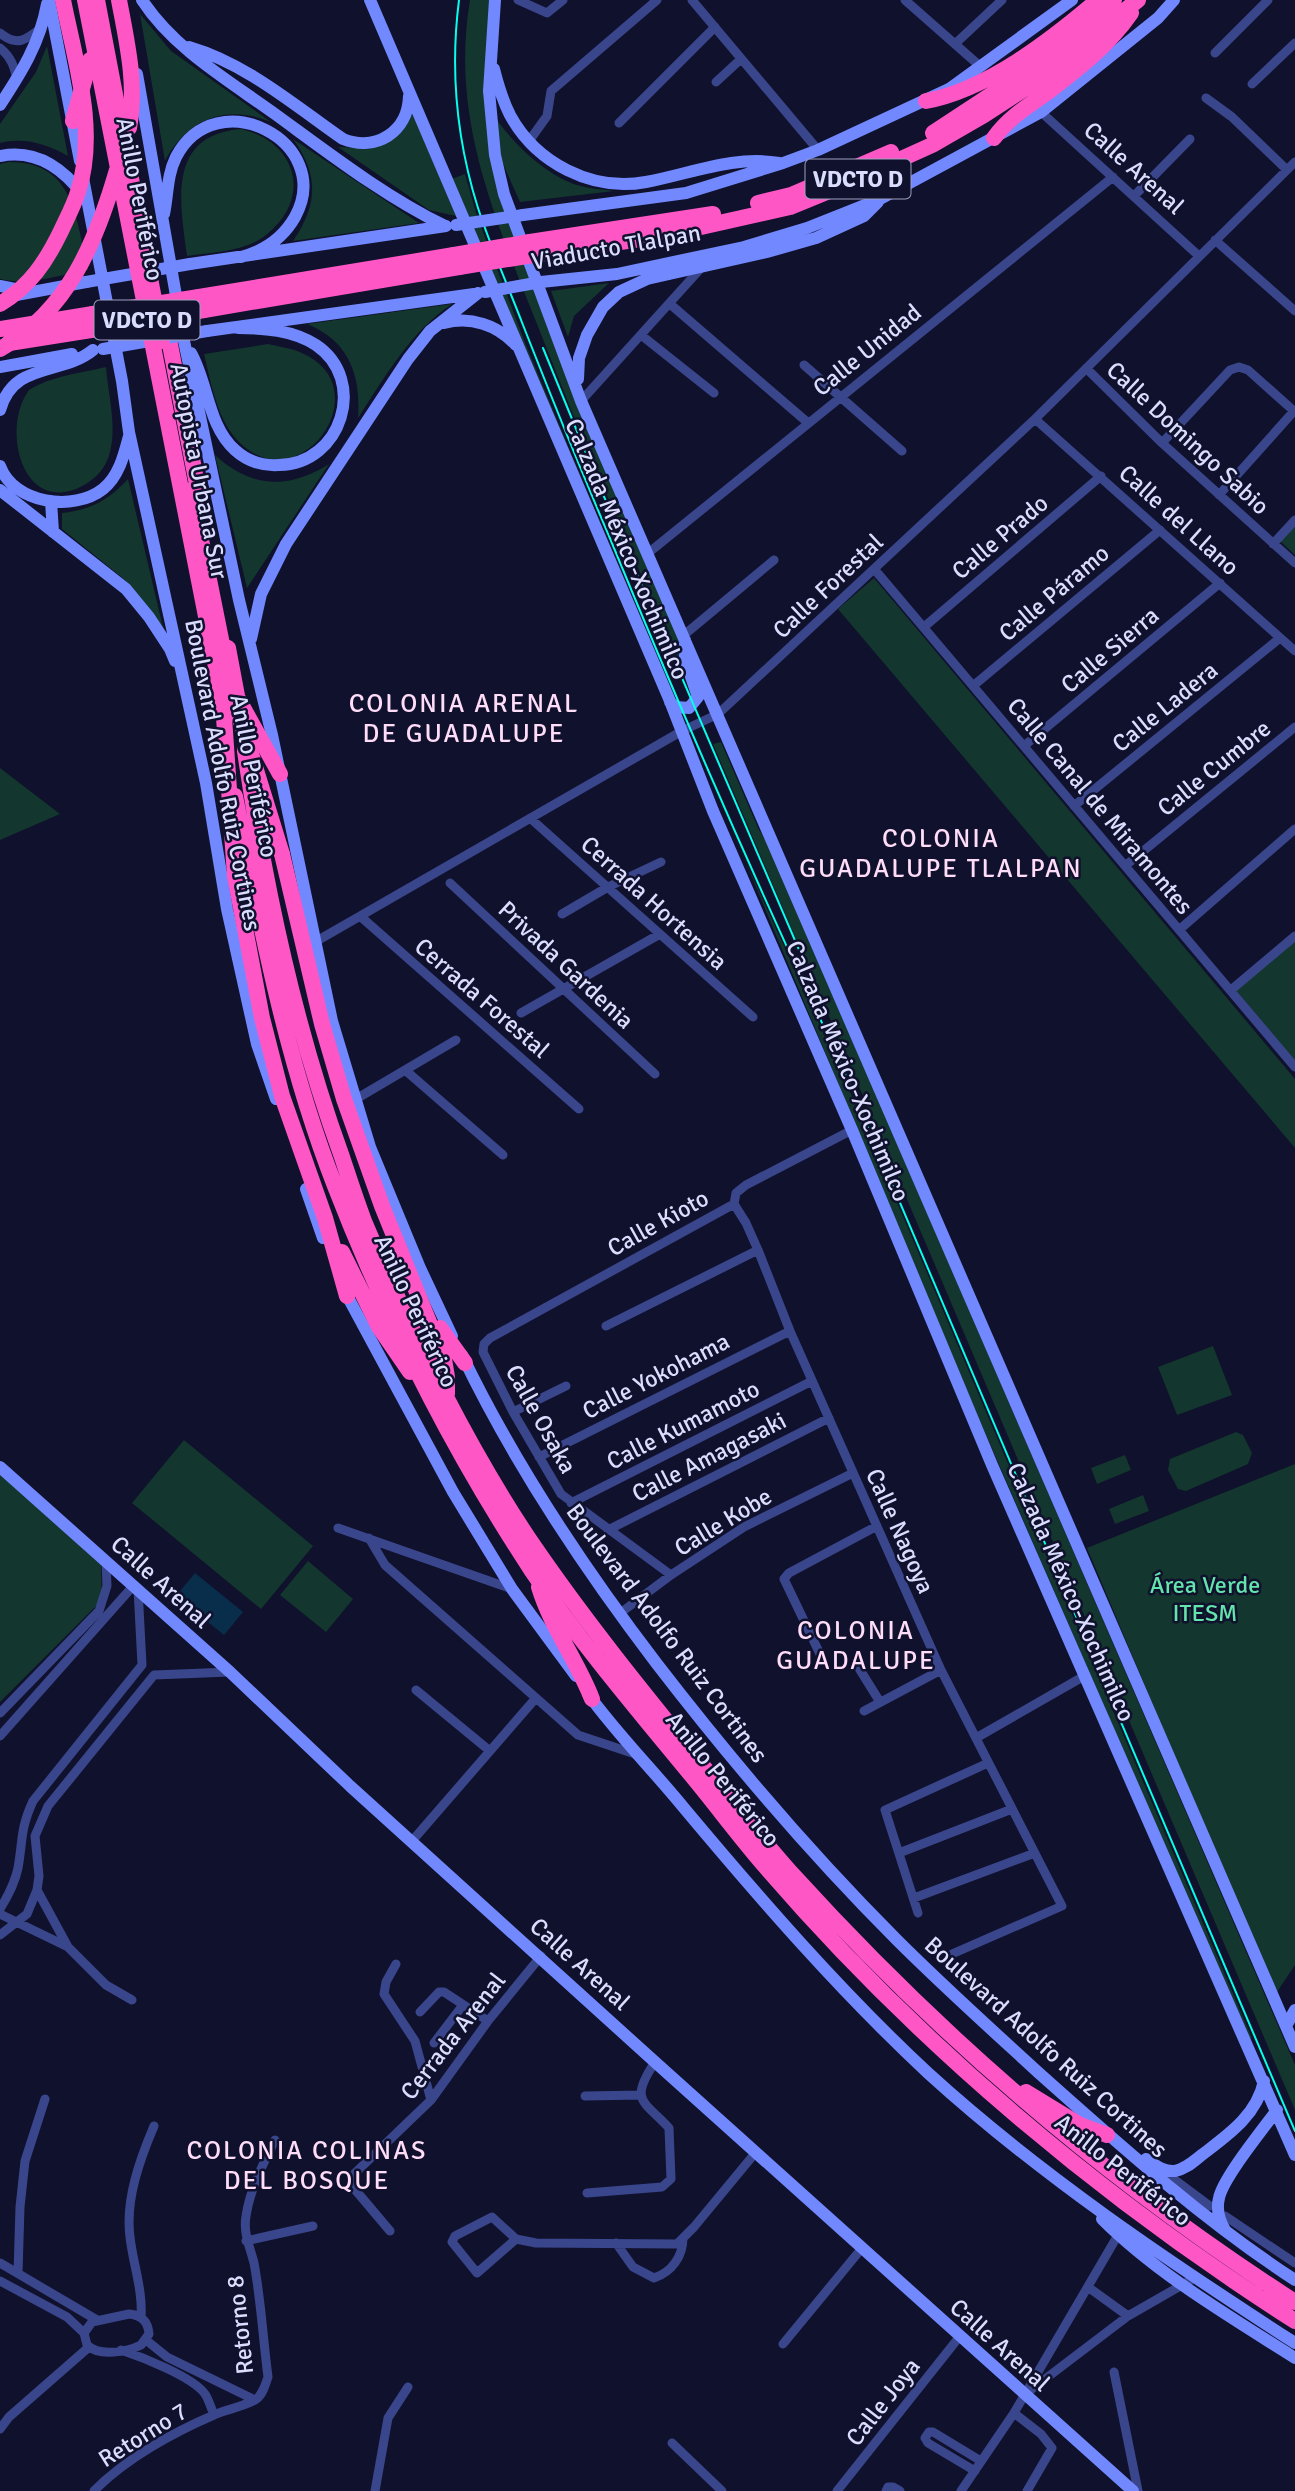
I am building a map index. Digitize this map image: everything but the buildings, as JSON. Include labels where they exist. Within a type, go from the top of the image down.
[{"type":"highway","points":[[0,304],[24,287],[45,263],[78,193],[82,177],[86,145],[84,115],[63,0]]},
{"type":"highway","name":"Anillo Periférico","points":[[78,0],[258,913],[287,1037],[334,1184],[389,1312],[428,1392],[485,1496],[535,1575],[618,1686],[764,1866],[911,2020],[1006,2108],[1177,2231],[1295,2321]]},
{"type":"highway","name":"Autopista Urbana Sur","points":[[85,0],[231,700]]},
{"type":"highway","name":"Autopista Urbana Sur","points":[[97,0],[231,700]]},
{"type":"highway","name":"Anillo Periférico","points":[[103,0],[231,700],[286,972],[315,1079],[362,1216],[406,1316],[446,1396],[528,1538],[583,1615],[648,1699],[789,1870],[829,1914],[908,1994],[1000,2079],[1103,2164],[1177,2231],[1295,2302]]},
{"type":"highway","points":[[0,346],[24,334],[37,323],[73,280],[86,256],[114,179],[129,128],[133,93],[119,0]]},
{"type":"highway","points":[[926,101],[951,97],[989,77],[1032,51],[1098,0]]},
{"type":"highway","name":"Viaducto Tlalpan","points":[[0,346],[92,322],[531,249],[723,212],[791,195],[927,137],[1032,68],[1114,0]]},
{"type":"highway","points":[[994,138],[1015,115],[1069,76],[1110,40],[1139,0]]},
{"type":"highway","name":"Viaducto Tlalpan","points":[[531,249],[661,236],[790,207],[932,145],[984,115],[1038,80],[1139,0]]},
{"type":"highway","points":[[73,121],[90,60]]},
{"type":"highway","name":"Viaducto Tlalpan","points":[[0,329],[92,322]]},
{"type":"highway","points":[[231,700],[280,774]]},
{"type":"highway","points":[[231,700],[234,876],[247,946],[282,1096],[325,1219],[347,1296]]},
{"type":"highway","points":[[231,700],[290,880],[322,1024],[340,1087],[368,1169],[444,1359],[446,1396]]},
{"type":"highway","points":[[325,1219],[379,1327],[428,1392]]},
{"type":"highway","points":[[414,1287],[444,1336],[465,1363]]},
{"type":"highway","points":[[535,1575],[547,1610],[577,1664],[592,1699]]},
{"type":"highway","points":[[1000,2079],[1039,2099],[1080,2125],[1107,2135]]},
{"type":"main road","points":[[0,105],[27,64],[42,26],[48,0]]},
{"type":"main road","name":"Boulevard Adolfo Ruiz Cortines","points":[[48,0],[130,432],[206,783],[227,909],[257,1044],[329,1255],[347,1296],[453,1492],[512,1589],[592,1699],[779,1920],[891,2038],[989,2126],[1082,2198],[1295,2343]]},
{"type":"main road","name":"Boulevard Adolfo Ruiz Cortines","points":[[125,0],[184,341],[332,1021],[370,1147],[415,1257],[484,1401],[549,1514],[619,1614],[710,1733],[793,1829],[897,1940],[1120,2147],[1228,2233],[1295,2280]]},
{"type":"main road","points":[[142,0],[159,24],[182,45],[365,180],[412,210],[451,225]]},
{"type":"main road","name":"Calzada México-Xochimilco","points":[[370,0],[670,701],[713,811],[852,1130],[992,1465],[1295,2155]]},
{"type":"main road","name":"Calzada México-Xochimilco","points":[[495,0],[491,110],[495,155],[504,194],[581,401],[1295,2047]]},
{"type":"main road","name":"Viaducto Tlalpan","points":[[39,292],[190,264],[451,225],[686,194],[818,150],[926,101],[981,67],[1072,0]]},
{"type":"main road","name":"Viaducto Tlalpan","points":[[0,367],[207,331],[482,293],[541,282],[617,274],[744,247],[807,228],[880,199],[1041,112],[1158,18],[1174,0]]},
{"type":"main road","points":[[182,45],[213,55],[247,72],[343,139],[358,144],[377,142],[395,132],[407,112],[408,88]]},
{"type":"main road","points":[[492,62],[505,104],[516,125],[529,141],[560,167],[582,177],[606,183],[645,182],[744,161],[783,163]]},
{"type":"main road","points":[[162,221],[173,164],[191,136],[206,126],[224,122],[242,122],[260,127],[284,143],[296,159],[303,176],[303,193],[296,215],[278,238],[261,250],[241,257]]},
{"type":"main road","points":[[0,156],[25,154],[43,159],[69,178],[87,200]]},
{"type":"main road","points":[[581,401],[577,371],[582,346],[592,325],[610,299],[647,279],[780,249],[816,238],[864,216],[880,199]]},
{"type":"main road","points":[[0,286],[39,292]]},
{"type":"main road","points":[[0,298],[39,292]]},
{"type":"main road","points":[[251,650],[253,626],[261,594],[286,544],[414,349],[439,324],[482,293]]},
{"type":"main road","points":[[439,324],[468,321],[487,325],[505,335],[519,348]]},
{"type":"main road","points":[[184,341],[198,367],[218,426],[235,450],[256,462],[273,465],[290,464],[314,456],[331,440],[341,419],[342,385],[334,364],[317,346],[302,338],[272,330],[238,328]]},
{"type":"main road","points":[[0,410],[3,399],[22,379],[39,370],[79,360],[98,350]]},
{"type":"main road","points":[[0,466],[10,482],[35,498],[72,501],[103,489],[114,477],[124,457],[130,432]]},
{"type":"main road","points":[[0,490],[126,589],[170,649],[185,682]]},
{"type":"main road","points":[[51,501],[53,532]]},
{"type":"main road","points":[[670,701],[683,709],[691,707],[698,697],[685,659],[685,637]]},
{"type":"main road","name":"Calle Arenal","points":[[0,1467],[230,1672],[349,1786],[541,1956],[654,2062],[1133,2491]]},
{"type":"main road","points":[[1286,2026],[1295,2010]]},
{"type":"main road","points":[[1120,2147],[1145,2158],[1159,2168],[1170,2171],[1183,2168],[1231,2133],[1257,2101],[1264,2081]]},
{"type":"main road","points":[[1228,2233],[1220,2221],[1217,2208],[1219,2196],[1277,2110]]},
{"type":"main road","points":[[1082,2198],[1118,2235],[1182,2284],[1295,2358]]},
{"type":"street","points":[[518,0],[547,13],[563,0]]},
{"type":"street","points":[[529,141],[547,116],[551,91],[657,0]]},
{"type":"street","points":[[692,0],[818,150]]},
{"type":"street","points":[[905,0],[981,67]]},
{"type":"street","points":[[956,43],[1002,0]]},
{"type":"street","points":[[1214,53],[1268,0]]},
{"type":"street","points":[[0,33],[12,42],[23,42],[42,26]]},
{"type":"street","points":[[619,123],[715,27]]},
{"type":"street","points":[[1252,84],[1295,43]]},
{"type":"street","points":[[0,48],[14,65],[17,79]]},
{"type":"street","points":[[716,82],[741,59]]},
{"type":"street","points":[[1206,98],[1232,117],[1287,170]]},
{"type":"street","name":"Calle Arenal","points":[[1041,112],[1199,256]]},
{"type":"street","points":[[1134,196],[1190,139]]},
{"type":"street","name":"Calle Forestal","points":[[315,942],[682,731],[718,714],[1035,419],[1295,162]]},
{"type":"street","name":"Calle Unidad","points":[[647,554],[1113,177]]},
{"type":"street","points":[[1215,240],[1295,311]]},
{"type":"street","points":[[581,401],[702,267]]},
{"type":"street","points":[[670,304],[807,422]]},
{"type":"street","points":[[641,335],[714,393]]},
{"type":"street","points":[[804,365],[902,451]]},
{"type":"street","points":[[1162,443],[1230,370],[1239,367],[1248,370],[1294,412],[1219,495]]},
{"type":"street","name":"Calle Domingo Sabio","points":[[1087,369],[1162,443],[1295,564]]},
{"type":"street","name":"Calle del Llano","points":[[1035,419],[1295,651]]},
{"type":"street","name":"Calle Prado","points":[[924,627],[1101,476]]},
{"type":"street","points":[[1273,544],[1295,520]]},
{"type":"street","name":"Calle Páramo","points":[[973,686],[1160,530]]},
{"type":"street","points":[[685,637],[774,559]]},
{"type":"street","name":"Calle Canal de Miramontes","points":[[875,570],[1295,1067]]},
{"type":"street","name":"Calle Sierra","points":[[1024,746],[1220,583]]},
{"type":"street","name":"Calle Ladera","points":[[1074,806],[1280,638]]},
{"type":"street","name":"Calle Cumbre","points":[[1125,866],[1295,727]]},
{"type":"street","name":"Cerrada Hortensia","points":[[530,818],[753,1017]]},
{"type":"street","points":[[1179,930],[1295,829]]},
{"type":"street","points":[[562,914],[608,887],[661,862]]},
{"type":"street","name":"Privada Gardenia","points":[[450,883],[655,1074]]},
{"type":"street","name":"Cerrada Forestal","points":[[360,916],[579,1109]]},
{"type":"street","points":[[521,1013],[660,934]]},
{"type":"street","points":[[1231,990],[1295,936]]},
{"type":"street","points":[[355,1099],[456,1040]]},
{"type":"street","points":[[405,1070],[503,1154]]},
{"type":"street","name":"Calle Kioto","points":[[483,1352],[484,1344],[490,1338],[734,1204],[736,1193],[746,1185],[852,1130]]},
{"type":"street","name":"Calle Nagoya","points":[[734,1204],[758,1250],[790,1331],[941,1670],[1062,1906],[952,1954]]},
{"type":"street","points":[[606,1326],[758,1250]]},
{"type":"street","name":"Calle Yokohama","points":[[539,1457],[790,1331]]},
{"type":"street","name":"Calle Osaka","points":[[483,1352],[513,1412],[561,1494],[671,1575]]},
{"type":"street","name":"Calle Kumamoto","points":[[571,1503],[812,1381]]},
{"type":"street","points":[[513,1412],[566,1386]]},
{"type":"street","name":"Calle Amagasaki","points":[[608,1530],[829,1418]]},
{"type":"street","name":"Calle Kobe","points":[[619,1614],[671,1575],[744,1527],[853,1473]]},
{"type":"street","points":[[820,1654],[784,1579],[789,1573],[877,1526]]},
{"type":"street","points":[[338,1528],[512,1589]]},
{"type":"street","points":[[369,1538],[385,1565],[578,1735],[641,1756]]},
{"type":"street","points":[[0,1713],[99,1611],[107,1586],[106,1561]]},
{"type":"street","points":[[136,1587],[145,1674],[230,1672]]},
{"type":"street","points":[[0,1736],[136,1587]]},
{"type":"street","points":[[68,1947],[0,1912],[18,1867],[24,1821],[33,1801],[142,1665]]},
{"type":"street","points":[[857,1665],[880,1702]]},
{"type":"street","points":[[864,1711],[941,1670]]},
{"type":"street","points":[[0,1935],[27,1914],[37,1890],[39,1876],[35,1836],[48,1806],[154,1675]]},
{"type":"street","points":[[976,1738],[1086,1675]]},
{"type":"street","points":[[123,1689],[132,1691],[135,1699]]},
{"type":"street","points":[[416,1690],[490,1751]]},
{"type":"street","points":[[412,1841],[535,1699]]},
{"type":"street","points":[[918,1913],[884,1810],[988,1763]]},
{"type":"street","points":[[900,1853],[1012,1809]]},
{"type":"street","points":[[914,1898],[1035,1853]]},
{"type":"street","points":[[37,1890],[68,1947],[106,1985],[132,2000]]},
{"type":"street","name":"Cerrada Arenal","points":[[390,2231],[352,2186],[353,2175],[431,2100],[488,2021],[541,1956]]},
{"type":"street","points":[[396,1964],[386,1982],[384,1994],[415,2040],[431,2100]]},
{"type":"street","points":[[420,2012],[439,1992],[444,1992],[488,2021]]},
{"type":"street","points":[[434,2043],[463,2006]]},
{"type":"street","points":[[587,2193],[662,2187],[671,2179],[669,2128],[645,2105],[641,2095],[645,2077],[654,2062]]},
{"type":"street","points":[[585,2096],[641,2095]]},
{"type":"street","points":[[18,2273],[20,2207],[25,2161],[45,2099]]},
{"type":"street","points":[[0,2281],[67,2318],[84,2333],[89,2347],[97,2353],[136,2348],[146,2340],[148,2328],[141,2317],[142,2301],[129,2234],[133,2183],[154,2126]]},
{"type":"street","name":"Retorno 8","points":[[214,2415],[255,2400],[262,2393],[268,2377],[253,2262],[246,2241],[245,2218],[261,2166],[275,2140]]},
{"type":"street","points":[[516,2239],[477,2273],[452,2242],[456,2236],[492,2217],[516,2239],[536,2243],[677,2244],[756,2152]]},
{"type":"street","points":[[1159,2168],[1210,2206]]},
{"type":"street","points":[[1225,2216],[1295,2263]]},
{"type":"street","name":"Retorno 8","points":[[246,2241],[313,2226]]},
{"type":"street","points":[[961,2491],[1014,2413],[1118,2235]]},
{"type":"street","points":[[616,2243],[633,2267],[654,2278],[663,2275],[673,2264],[683,2250],[683,2238]]},
{"type":"street","points":[[783,2344],[862,2248]]},
{"type":"street","points":[[0,2263],[97,2320]]},
{"type":"street","points":[[1024,2395],[1128,2316],[1196,2277]]},
{"type":"street","points":[[1088,2287],[1128,2316]]},
{"type":"street","points":[[84,2333],[92,2322],[97,2320],[128,2314],[141,2317]]},
{"type":"street","name":"Calle Joya","points":[[837,2491],[960,2336]]},
{"type":"street","points":[[146,2340],[167,2357],[255,2400]]},
{"type":"street","points":[[0,2429],[9,2417],[89,2347]]},
{"type":"street","points":[[120,2350],[144,2358],[200,2388],[207,2396],[214,2415]]},
{"type":"street","points":[[1114,2372],[1138,2491]]},
{"type":"street","points":[[375,2491],[388,2417],[408,2387]]},
{"type":"street","points":[[1014,2413],[1041,2434],[1052,2448],[1027,2491]]},
{"type":"street","name":"Retorno 7","points":[[94,2491],[145,2451],[214,2415]]},
{"type":"street","points":[[975,2471],[928,2443],[925,2438],[929,2432],[933,2432],[981,2461]]},
{"type":"street","points":[[672,2443],[722,2491]]},
{"type":"street","points":[[886,2491],[888,2487],[893,2487],[900,2491]]},
{"type":"green space","points":[[470,0],[492,0],[488,61],[501,194],[683,637],[695,701],[570,407],[519,279],[483,177],[465,73]]},
{"type":"green space","points":[[140,14],[171,51],[271,122],[239,114],[210,119],[185,134],[165,161]]},
{"type":"green space","points":[[47,46],[68,156],[35,143],[0,143],[0,124],[36,72]]},
{"type":"green space","points":[[411,110],[456,216],[429,210],[338,147],[374,147],[390,140]]},
{"type":"green space","points":[[490,110],[515,142],[559,177],[576,185],[614,191],[520,202],[499,155]]},
{"type":"green space","points":[[241,129],[260,136],[286,158],[294,189],[290,205],[281,220],[258,241],[228,250],[187,256],[181,194],[183,175],[189,158],[200,144],[217,134]]},
{"type":"green space","points":[[293,139],[419,223],[293,241],[307,215],[312,190],[307,165]]},
{"type":"green space","points":[[0,164],[30,164],[47,171],[60,182],[75,213],[88,270],[33,281],[0,279]]},
{"type":"green space","points":[[465,174],[477,216],[526,345],[617,564],[449,180]]},
{"type":"green space","points":[[609,283],[574,316],[568,337],[551,291]]},
{"type":"green space","points":[[452,304],[437,315],[411,342],[358,418],[357,388],[349,361],[333,340],[307,324]]},
{"type":"green space","points":[[268,344],[304,354],[326,371],[334,392],[333,414],[323,434],[306,450],[286,459],[262,457],[239,442],[231,433],[216,401],[204,354]]},
{"type":"green space","points":[[106,367],[113,431],[110,452],[104,467],[84,485],[63,492],[46,490],[32,480],[23,465],[18,446],[17,426],[21,407],[29,390],[47,381]]},
{"type":"green space","points":[[215,455],[242,474],[270,482],[299,478],[329,464],[247,588]]},
{"type":"green space","points":[[128,479],[165,636],[125,580],[62,529],[62,513],[98,503],[114,493]]},
{"type":"green space","points":[[1295,525],[1295,555],[1280,541]]},
{"type":"green space","points":[[874,578],[1295,1079],[1295,1148],[838,609]]},
{"type":"green space","points":[[721,742],[759,830],[767,842],[1295,2065],[1295,2110],[713,744]]},
{"type":"green space","points":[[0,768],[60,814],[0,840]]},
{"type":"green space","points":[[743,856],[851,1094],[1252,2038],[1249,2039],[957,1368]]},
{"type":"green space","points":[[1295,939],[1295,1061],[1235,989]]},
{"type":"green space","points":[[1213,1346],[1232,1395],[1177,1415],[1158,1367]]},
{"type":"green space","points":[[1236,1432],[1243,1435],[1252,1453],[1248,1464],[1186,1491],[1178,1489],[1168,1470],[1170,1459]]},
{"type":"green space","points":[[184,1440],[313,1546],[261,1609],[132,1503]]},
{"type":"green space","points":[[1125,1455],[1131,1470],[1097,1484],[1091,1468]]},
{"type":"green space","name":"Área Verde ITESM","points":[[1295,1464],[1295,1965],[1275,1995],[1087,1548]]},
{"type":"green space","points":[[0,1473],[101,1564],[102,1600],[0,1702]]},
{"type":"green space","points":[[1143,1495],[1149,1511],[1115,1524],[1109,1509]]},
{"type":"green space","points":[[308,1561],[353,1599],[326,1632],[280,1595]]},
{"type":"water","points":[[195,1573],[243,1612],[224,1635],[176,1596]]},
{"type":"tram line","points":[[459,0],[455,53],[460,131],[478,208],[494,252],[664,667],[749,863],[838,1057],[1295,2131]]},
{"type":"tram line","points":[[543,348],[599,485],[806,966]]},
{"type":"district","name":"COLONIA ARENAL DE GUADALUPE","points":[[464,718]]},
{"type":"district","name":"COLONIA GUADALUPE TLALPAN","points":[[941,853]]},
{"type":"district","name":"COLONIA GUADALUPE","points":[[856,1645]]},
{"type":"district","name":"COLONIA COLINAS DEL BOSQUE","points":[[307,2165]]}]
